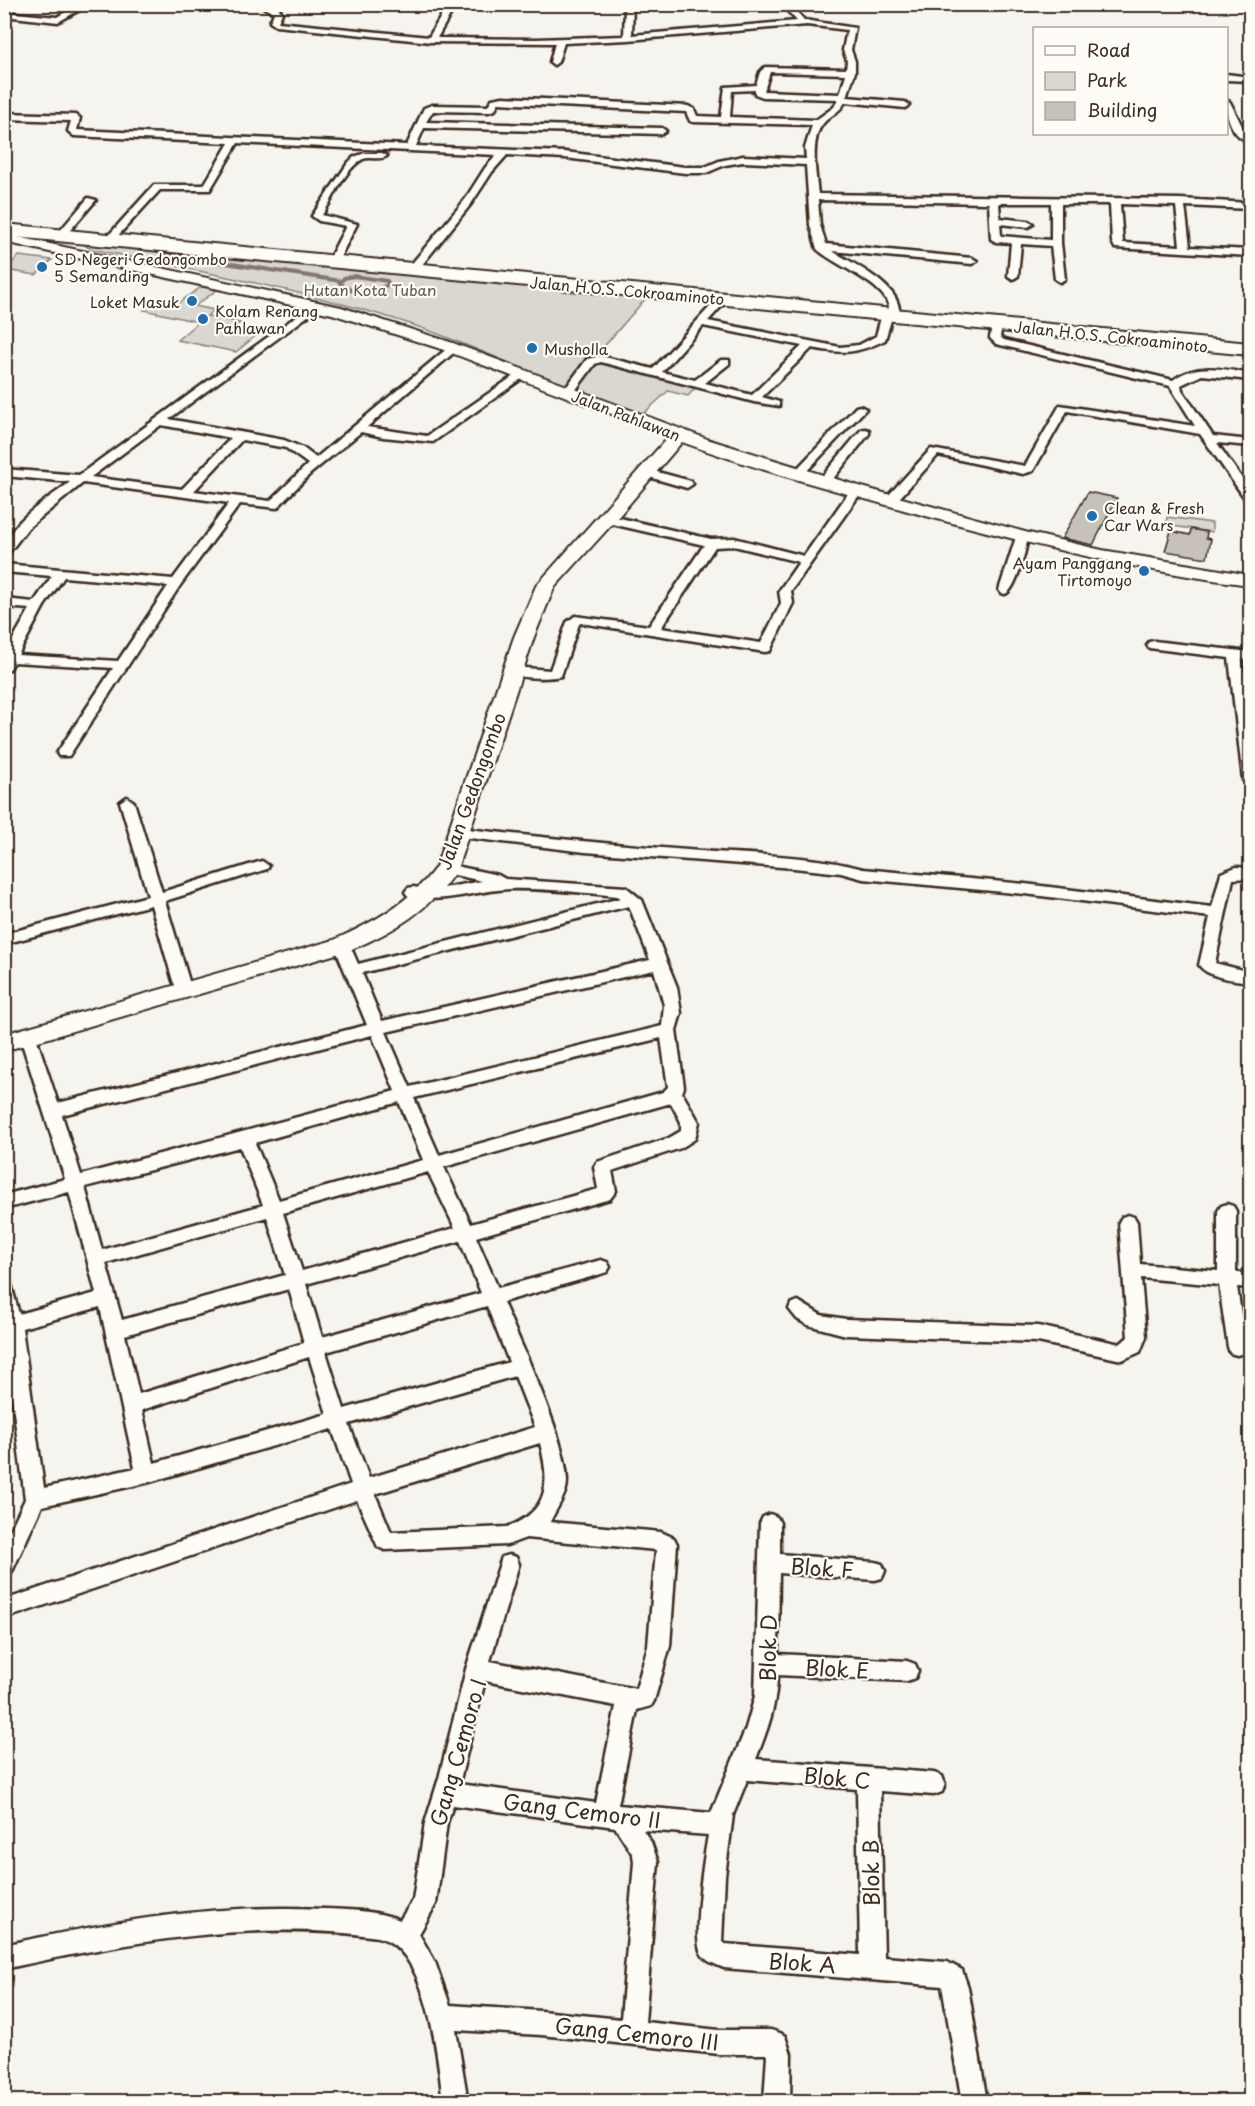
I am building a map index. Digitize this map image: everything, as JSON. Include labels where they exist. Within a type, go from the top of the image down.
[{"type":"highway","name":"Jalan H.O.S. Cokroaminoto","points":[[4,230],[111,238],[1251,349]]},
{"type":"street","points":[[4,14],[58,20],[86,4]]},
{"type":"street","points":[[262,4],[275,9],[278,14],[274,22],[282,25],[430,40],[560,41],[628,38],[806,23],[842,25],[850,28],[849,84],[838,108],[818,123],[814,130],[810,162],[815,225],[822,247],[876,283],[893,300],[895,307],[881,338],[852,350],[702,323]]},
{"type":"street","points":[[628,38],[629,4]]},
{"type":"street","points":[[785,4],[806,23]]},
{"type":"street","points":[[430,40],[446,15]]},
{"type":"street","points":[[554,62],[560,41]]},
{"type":"street","points":[[851,72],[768,69],[764,72],[758,92],[904,105]]},
{"type":"street","points":[[1228,77],[1251,79]]},
{"type":"street","points":[[725,120],[728,88],[759,87]]},
{"type":"street","points":[[410,148],[430,109],[490,109],[498,100],[688,110],[691,111],[693,119],[818,123]]},
{"type":"street","points":[[1228,104],[1241,134],[1251,139]]},
{"type":"street","points":[[4,116],[77,118],[72,131],[74,133],[565,155],[685,171],[706,170],[734,160],[810,162]]},
{"type":"street","points":[[422,125],[662,131]]},
{"type":"street","points":[[111,238],[156,187],[207,188],[235,140]]},
{"type":"street","points":[[333,261],[352,224],[319,219],[317,216],[343,175],[362,156],[420,159],[433,149]]},
{"type":"street","points":[[413,269],[468,202],[488,170],[504,153]]},
{"type":"street","points":[[814,197],[1180,202],[1250,206],[1250,214]]},
{"type":"street","points":[[62,234],[91,200]]},
{"type":"street","points":[[994,201],[997,221],[996,239],[1056,243]]},
{"type":"street","points":[[1056,201],[1056,243],[1060,279]]},
{"type":"street","points":[[1116,202],[1119,246],[1251,253]]},
{"type":"street","points":[[1180,202],[1185,250]]},
{"type":"street","points":[[997,221],[1028,224]]},
{"type":"street","name":"Jalan Pahlawan","points":[[4,238],[316,304],[453,349],[673,434],[890,501],[1022,537],[1102,555],[1251,580]]},
{"type":"street","points":[[1013,276],[1016,242]]},
{"type":"street","points":[[822,247],[972,261]]},
{"type":"street","points":[[656,372],[723,299]]},
{"type":"street","points":[[4,551],[24,525],[81,479],[316,304]]},
{"type":"street","points":[[997,325],[995,338],[1000,342],[1175,384],[1188,375],[1203,371],[1251,377]]},
{"type":"street","points":[[754,399],[810,344]]},
{"type":"street","points":[[4,472],[81,479],[236,501],[275,504],[315,464],[453,349]]},
{"type":"street","points":[[568,393],[593,360],[607,360],[775,404]]},
{"type":"street","points":[[698,383],[725,362]]},
{"type":"street","points":[[358,428],[429,440],[522,375]]},
{"type":"street","points":[[413,382],[427,385]]},
{"type":"street","points":[[1175,384],[1176,390],[1206,435],[1251,497]]},
{"type":"street","points":[[470,398],[483,402]]},
{"type":"street","points":[[890,501],[936,450],[1023,470],[1029,469],[1062,407],[1251,443]]},
{"type":"street","points":[[798,474],[860,409]]},
{"type":"street","points":[[159,421],[290,444],[303,451],[315,464]]},
{"type":"street","points":[[824,482],[865,432]]},
{"type":"street","name":"Jalan Gedongombo","points":[[4,1043],[342,945],[393,921],[416,906],[420,893],[437,861],[521,632],[545,586],[646,473],[673,434]]},
{"type":"street","name":"Jalan Gedongombo","points":[[4,1030],[350,931],[420,893],[446,869],[513,671],[528,594],[534,584],[616,493],[673,434]]},
{"type":"street","points":[[184,494],[239,436]]},
{"type":"street","points":[[646,473],[687,484]]},
{"type":"street","points":[[513,671],[556,673],[573,622],[577,619],[765,648],[787,603],[785,591],[856,491]]},
{"type":"street","points":[[64,753],[176,582],[236,501]]},
{"type":"street","points":[[607,519],[711,543],[734,542],[807,560]]},
{"type":"street","points":[[1005,590],[1022,537]]},
{"type":"street","points":[[652,631],[711,543]]},
{"type":"street","points":[[4,568],[176,582]]},
{"type":"street","points":[[60,574],[38,606],[7,662],[122,665]]},
{"type":"street","points":[[4,603],[38,606]]},
{"type":"street","points":[[1154,645],[1251,656]]},
{"type":"street","points":[[1235,655],[1251,780]]},
{"type":"street","points":[[127,802],[181,981]]},
{"type":"street","points":[[458,832],[585,847],[794,862],[841,868],[863,874],[1025,889],[1219,913]]},
{"type":"street","points":[[4,939],[155,899],[262,866]]},
{"type":"street","points":[[446,869],[514,884]]},
{"type":"street","points":[[1251,873],[1236,872],[1226,876],[1207,965],[1214,969],[1251,977]]},
{"type":"street","points":[[95,1259],[434,1165],[669,1097],[674,1093],[676,1088],[668,1030],[672,1023],[673,1010],[670,994],[634,900],[614,889],[514,884],[420,893]]},
{"type":"street","points":[[354,970],[634,900]]},
{"type":"street","points":[[245,1139],[273,1209],[315,1347],[363,1489],[385,1541],[507,1536],[526,1529],[541,1519],[556,1488],[557,1469],[547,1432],[466,1233],[434,1165],[342,945]]},
{"type":"street","points":[[51,1111],[377,1028],[659,963]]},
{"type":"street","points":[[4,1202],[245,1139],[405,1094],[668,1030]]},
{"type":"street","points":[[28,1037],[75,1182],[115,1330],[146,1474]]},
{"type":"street","points":[[115,1330],[295,1282],[607,1192],[603,1167],[675,1143],[689,1134],[690,1122],[674,1093]]},
{"type":"street","points":[[1227,1211],[1227,1280],[1237,1347]]},
{"type":"street","points":[[798,1309],[808,1318],[820,1323],[846,1327],[1038,1334],[1122,1352],[1133,1346],[1137,1337],[1128,1222]]},
{"type":"street","points":[[131,1405],[315,1347],[601,1267]]},
{"type":"street","points":[[1131,1270],[1251,1281]]},
{"type":"street","points":[[4,1289],[35,1499],[4,1568]]},
{"type":"street","points":[[11,1337],[106,1299]]},
{"type":"street","points":[[35,1499],[146,1474],[519,1367]]},
{"type":"street","points":[[4,1610],[363,1489],[547,1432]]},
{"type":"street","name":"Blok D","points":[[740,1769],[763,1710],[767,1664],[770,1523]]},
{"type":"street","points":[[526,1529],[661,1541],[668,1545],[657,1658],[646,1697],[640,1700],[628,1698],[614,1816],[643,1850],[646,1862],[632,2033]]},
{"type":"street","name":"Blok F","points":[[769,1563],[875,1571]]},
{"type":"street","points":[[477,1669],[509,1564]]},
{"type":"street","name":"Blok E","points":[[767,1664],[907,1671]]},
{"type":"street","name":"Gang Cemoro I","points":[[404,1936],[424,1904],[434,1832],[477,1669],[628,1698]]},
{"type":"street","name":"Blok C","points":[[740,1769],[934,1784]]},
{"type":"street","name":"Blok A","points":[[740,1769],[720,1825],[713,1876],[710,1945],[715,1952],[723,1956],[941,1973],[953,1979],[975,2102]]},
{"type":"street","name":"Blok B","points":[[868,1779],[872,1968]]},
{"type":"street","name":"Gang Cemoro II","points":[[445,1793],[614,1816],[720,1825]]},
{"type":"street","points":[[4,1957],[118,1934],[257,1920],[330,1921],[392,1929],[404,1936],[418,1952],[426,1968],[440,2017],[456,2102]]},
{"type":"street","name":"Gang Cemoro III","points":[[440,2017],[530,2022],[719,2042],[774,2043],[778,2054],[777,2102]]},
{"type":"green space","name":"Hutan Kota Tuban","points":[[89,243],[574,289],[646,298],[568,388],[455,340],[377,314],[255,283],[91,249],[86,246]]},
{"type":"green space","points":[[19,256],[52,260],[36,275],[5,270]]},
{"type":"green space","name":"Kolam Renang Pahlawan","points":[[204,285],[218,289],[195,306],[214,310],[207,316],[240,323],[235,327],[259,333],[236,352],[177,340],[198,322],[144,310],[159,299],[178,303]]},
{"type":"green space","points":[[597,360],[699,384],[688,396],[668,391],[642,415],[574,390]]},
{"type":"green space","points":[[1167,517],[1212,523],[1212,532],[1166,525]]},
{"type":"building","name":"Clean & Fresh Car Wars","points":[[1088,492],[1117,498],[1093,545],[1062,538]]},
{"type":"building","points":[[1191,529],[1207,532],[1206,538],[1211,539],[1207,558],[1165,551],[1171,531],[1190,535]]},
{"type":"waterway","points":[[163,255],[189,255],[219,262],[341,281]]},
{"type":"waterway","points":[[354,276],[387,281],[389,284],[364,293],[352,290],[340,283],[344,278],[354,276]]},
{"type":"place","name":"SD Negeri Gedongombo 5 Semanding","points":[[42,267]]},
{"type":"place","name":"Loket Masuk","points":[[192,301]]},
{"type":"place","name":"Kolam Renang Pahlawan","points":[[203,319]]},
{"type":"place","name":"Musholla","points":[[532,348]]},
{"type":"place","name":"Clean & Fresh Car Wars","points":[[1092,516]]},
{"type":"place","name":"Ayam Panggang Tirtomoyo","points":[[1144,571]]}]
